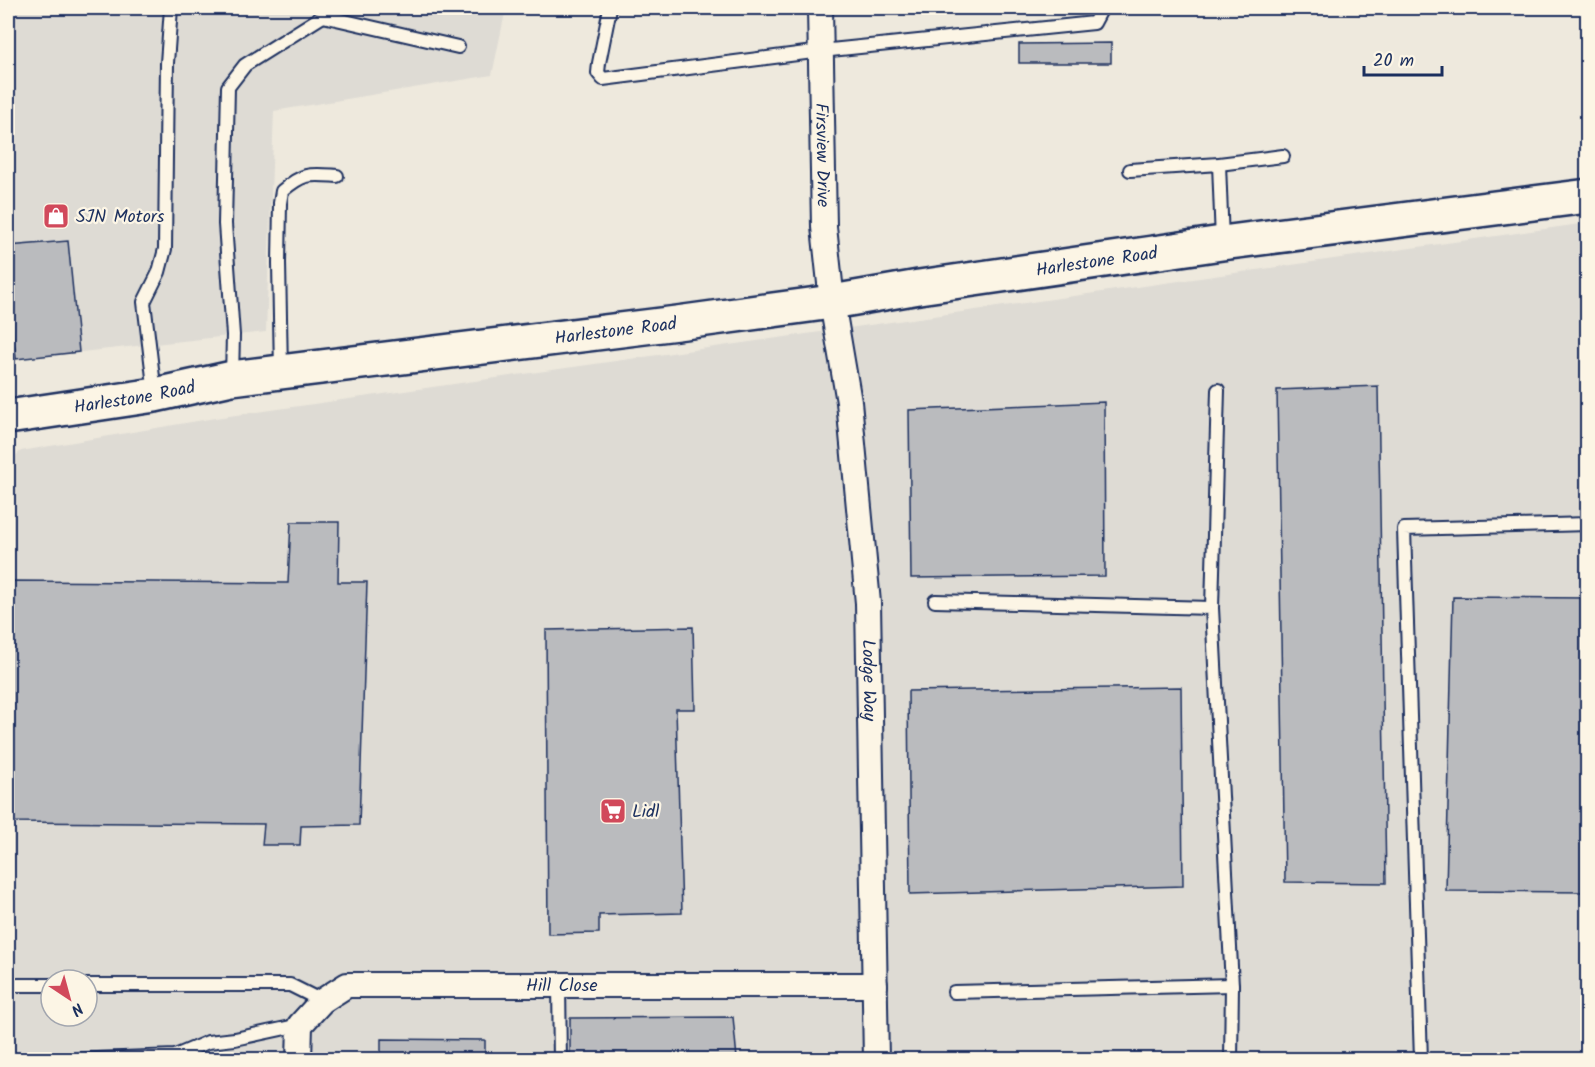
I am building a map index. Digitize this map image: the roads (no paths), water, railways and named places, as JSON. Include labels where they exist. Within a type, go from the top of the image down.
[{"type":"main road","name":"Harlestone Road","points":[[8,417],[155,395],[232,378],[665,325],[1222,243],[1587,196]]},
{"type":"street","name":"Firsview Drive","points":[[820,8],[824,227],[832,302]]},
{"type":"street","name":"Lodge Way","points":[[832,302],[849,402],[868,603],[876,1059]]},
{"type":"street","name":"Hill Close","points":[[300,1025],[322,1001],[347,986],[875,985]]},
{"type":"street","points":[[298,1059],[300,1025]]},
{"type":"lane","points":[[155,395],[144,302],[159,272],[165,249],[167,63],[171,8]]},
{"type":"lane","points":[[610,8],[598,73],[603,79],[820,51],[1094,23],[1102,8]]},
{"type":"lane","points":[[232,378],[233,335],[225,224],[228,87],[245,65],[326,12],[458,47]]},
{"type":"lane","points":[[1130,170],[1219,164],[1282,156]]},
{"type":"lane","points":[[1219,164],[1222,243]]},
{"type":"lane","points":[[281,372],[279,263],[282,191],[301,177],[310,174],[337,176]]},
{"type":"lane","points":[[1218,390],[1212,608],[1232,985],[1231,1059]]},
{"type":"lane","points":[[1421,1059],[1404,530],[1587,524]]},
{"type":"lane","points":[[934,601],[1212,608]]},
{"type":"lane","points":[[99,985],[290,984],[322,1001]]},
{"type":"lane","points":[[8,985],[39,985]]},
{"type":"lane","points":[[559,985],[560,1059]]},
{"type":"lane","points":[[954,992],[1232,985]]},
{"type":"lane","points":[[70,1059],[175,1056],[208,1042],[235,1039],[300,1025]]},
{"type":"place","name":"SJN Motors","points":[[56,216]]},
{"type":"place","name":"Lidl","points":[[613,811]]}]
